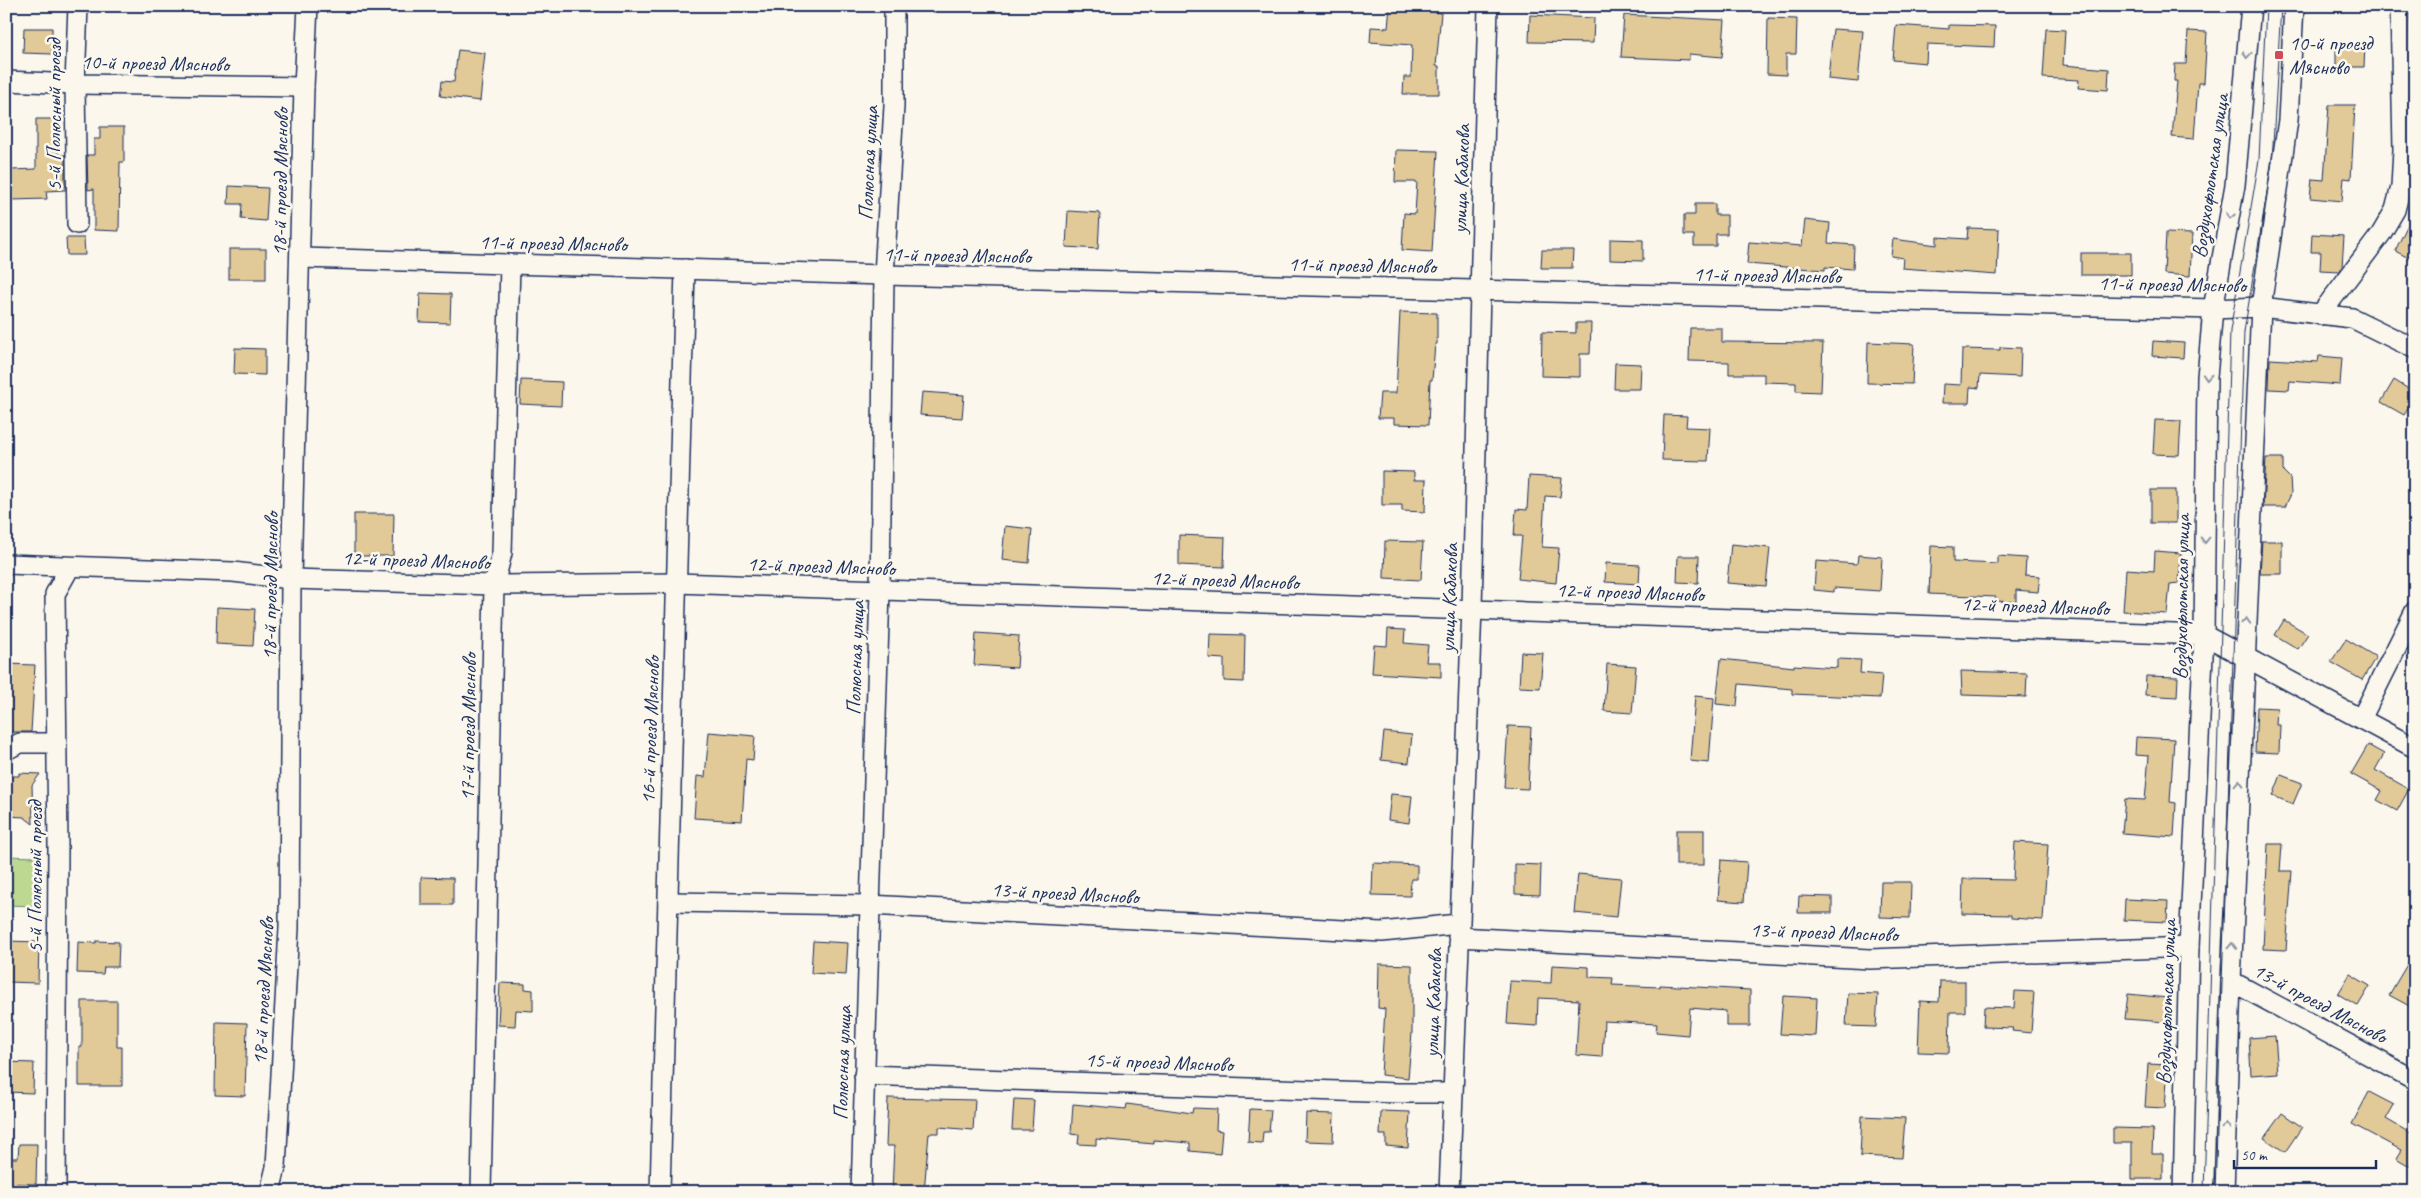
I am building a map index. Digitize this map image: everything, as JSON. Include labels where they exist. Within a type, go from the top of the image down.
[{"type":"street","name":"5-й Полюсный проезд","points":[[76,224],[75,84],[78,6]]},
{"type":"street","name":"18-й проезд Мясново","points":[[270,1192],[276,1167],[289,928],[292,579],[304,87],[308,6]]},
{"type":"street","name":"Полюсная улица","points":[[861,1192],[880,591],[884,276],[894,106],[894,6]]},
{"type":"street","name":"улица Кабакова","points":[[1449,1192],[1472,609],[1478,291],[1484,200],[1488,6]]},
{"type":"street","name":"Воздухофлотская улица","points":[[2183,1192],[2189,948],[2204,635],[2207,377],[2213,309],[2236,185],[2251,6]]},
{"type":"street","points":[[2224,1192],[2244,656],[2261,308],[2288,120],[2294,6]]},
{"type":"street","points":[[2320,315],[2381,234],[2394,210],[2401,187],[2403,149],[2400,6]]},
{"type":"street","name":"10-й проезд Мясново","points":[[6,81],[75,84],[304,87]]},
{"type":"street","name":"11-й проезд Мясново","points":[[301,258],[884,276],[2213,309],[2261,308],[2352,318],[2415,349]]},
{"type":"street","name":"17-й проезд Мясново","points":[[481,1192],[494,585],[502,553],[510,265]]},
{"type":"street","name":"16-й проезд Мясново","points":[[660,1192],[685,269]]},
{"type":"street","name":"12-й проезд Мясново","points":[[6,564],[233,572],[292,579],[494,585],[677,583],[2204,635],[2415,748]]},
{"type":"street","name":"5-й Полюсный проезд","points":[[56,1192],[57,742],[55,594],[70,567]]},
{"type":"street","points":[[2361,719],[2415,611]]},
{"type":"street","points":[[6,750],[20,743],[57,742]]},
{"type":"street","name":"13-й проезд Мясново","points":[[668,902],[870,905],[1382,932],[1458,931],[1870,959],[2189,948]]},
{"type":"street","name":"13-й проезд Мясново","points":[[2231,981],[2415,1080]]},
{"type":"street","name":"15-й проезд Мясново","points":[[864,1075],[1398,1093],[1452,1093]]},
{"type":"street","name":"18-й проезд Мясново","points":[[276,1167],[283,1192]]},
{"type":"green space","points":[[6,856],[38,857],[36,906],[6,905]]},
{"type":"building","points":[[1390,6],[1427,6],[1426,11],[1441,13],[1436,66],[1439,66],[1439,94],[1403,94],[1404,77],[1411,77],[1412,45],[1370,42],[1371,27],[1388,28]]},
{"type":"building","points":[[1530,15],[1594,18],[1593,43],[1529,42]]},
{"type":"building","points":[[1624,15],[1725,20],[1722,57],[1689,54],[1689,60],[1621,57]]},
{"type":"building","points":[[1768,18],[1797,19],[1796,54],[1786,54],[1786,75],[1767,74]]},
{"type":"building","points":[[1896,25],[1949,29],[1949,25],[1995,26],[1994,47],[1927,44],[1926,63],[1893,60]]},
{"type":"building","points":[[24,28],[52,28],[52,54],[23,53]]},
{"type":"building","points":[[1833,29],[1863,31],[1858,82],[1828,79]]},
{"type":"building","points":[[2046,29],[2065,30],[2063,65],[2109,69],[2108,90],[2078,88],[2079,80],[2043,78]]},
{"type":"building","points":[[2188,31],[2207,32],[2204,83],[2198,83],[2194,139],[2172,137],[2177,81],[2174,81],[2175,64],[2186,64]]},
{"type":"building","points":[[2336,45],[2365,45],[2364,67],[2336,67]]},
{"type":"building","points":[[458,50],[485,53],[480,101],[440,96],[442,81],[454,82]]},
{"type":"building","points":[[2329,105],[2355,105],[2351,179],[2344,178],[2342,201],[2310,198],[2312,179],[2324,180]]},
{"type":"building","points":[[36,119],[58,119],[58,155],[65,155],[65,190],[46,191],[47,199],[12,200],[12,170],[36,169]]},
{"type":"building","points":[[100,127],[124,127],[124,162],[120,162],[119,231],[94,230],[94,189],[88,190],[87,155],[94,155],[94,139],[100,139]]},
{"type":"building","points":[[1396,150],[1438,151],[1432,252],[1402,250],[1404,213],[1415,214],[1417,182],[1395,182]]},
{"type":"building","points":[[229,186],[268,188],[266,221],[241,219],[242,204],[228,204]]},
{"type":"building","points":[[1695,204],[1715,204],[1715,215],[1727,215],[1727,234],[1716,234],[1716,246],[1694,246],[1694,235],[1684,235],[1684,215],[1695,215]]},
{"type":"building","points":[[2415,210],[2415,261],[2395,251]]},
{"type":"building","points":[[1068,211],[1100,213],[1098,249],[1066,247]]},
{"type":"building","points":[[1805,220],[1830,223],[1828,243],[1854,245],[1853,269],[1825,267],[1825,270],[1747,264],[1749,242],[1802,246]]},
{"type":"building","points":[[1968,228],[1999,229],[1997,275],[1902,268],[1903,258],[1891,256],[1893,239],[1937,245],[1937,237],[1967,239]]},
{"type":"building","points":[[2166,233],[2192,234],[2190,276],[2164,274]]},
{"type":"building","points":[[2312,234],[2344,236],[2342,267],[2339,271],[2320,270],[2321,252],[2311,252]]},
{"type":"building","points":[[66,238],[84,238],[85,255],[67,255]]},
{"type":"building","points":[[1610,239],[1643,240],[1643,261],[1610,260]]},
{"type":"building","points":[[229,249],[266,249],[266,279],[229,279]]},
{"type":"building","points":[[1542,250],[1573,250],[1572,268],[1541,268]]},
{"type":"building","points":[[2081,253],[2131,253],[2131,275],[2081,275]]},
{"type":"building","points":[[420,293],[451,294],[450,323],[419,322]]},
{"type":"building","points":[[1400,312],[1437,313],[1437,344],[1435,344],[1432,380],[1430,380],[1428,425],[1394,424],[1394,418],[1378,418],[1380,393],[1396,393]]},
{"type":"building","points":[[1576,323],[1591,323],[1590,354],[1580,354],[1580,377],[1541,376],[1542,332],[1576,333]]},
{"type":"building","points":[[1690,328],[1722,328],[1722,342],[1823,343],[1821,392],[1796,391],[1796,383],[1764,382],[1764,374],[1729,374],[1729,362],[1689,361]]},
{"type":"building","points":[[2153,341],[2184,343],[2183,358],[2152,356]]},
{"type":"building","points":[[1868,342],[1914,344],[1912,384],[1867,383]]},
{"type":"building","points":[[2000,347],[2021,348],[2020,377],[1980,375],[1979,388],[1970,387],[1969,403],[1942,403],[1943,384],[1961,385],[1962,349],[2000,350]]},
{"type":"building","points":[[235,348],[265,349],[265,375],[234,374]]},
{"type":"building","points":[[2319,356],[2342,358],[2340,385],[2290,381],[2289,390],[2269,389],[2270,359],[2318,362]]},
{"type":"building","points":[[1615,363],[1641,364],[1640,389],[1614,389]]},
{"type":"building","points":[[521,380],[562,382],[561,406],[520,404]]},
{"type":"building","points":[[2394,380],[2415,393],[2415,398],[2404,415],[2381,402]]},
{"type":"building","points":[[922,392],[964,395],[962,418],[920,415]]},
{"type":"building","points":[[1664,415],[1687,416],[1686,427],[1710,428],[1708,461],[1662,460]]},
{"type":"building","points":[[2155,420],[2181,421],[2179,455],[2153,454]]},
{"type":"building","points":[[2266,458],[2283,458],[2283,471],[2290,478],[2291,494],[2285,507],[2263,507]]},
{"type":"building","points":[[1382,471],[1414,472],[1414,480],[1426,480],[1425,512],[1402,511],[1402,505],[1382,505]]},
{"type":"building","points":[[1529,476],[1562,478],[1560,497],[1545,496],[1542,547],[1559,548],[1556,583],[1518,579],[1522,536],[1514,536],[1516,509],[1527,510]]},
{"type":"building","points":[[2151,490],[2176,490],[2176,523],[2151,523]]},
{"type":"building","points":[[354,514],[394,514],[393,556],[354,556]]},
{"type":"building","points":[[1005,526],[1032,529],[1029,563],[1002,560]]},
{"type":"building","points":[[1179,535],[1225,537],[1224,567],[1179,565]]},
{"type":"building","points":[[1385,541],[1423,542],[1421,580],[1384,578]]},
{"type":"building","points":[[2262,541],[2282,541],[2282,574],[2260,574]]},
{"type":"building","points":[[1731,544],[1770,548],[1766,586],[1727,583]]},
{"type":"building","points":[[1931,546],[1953,547],[1953,562],[1998,564],[1998,556],[2026,558],[2025,575],[2040,576],[2038,592],[2016,590],[2016,602],[1995,601],[1996,597],[1929,594]]},
{"type":"building","points":[[2155,551],[2181,553],[2179,583],[2170,584],[2167,614],[2123,611],[2126,569],[2154,571]]},
{"type":"building","points":[[1858,555],[1882,557],[1880,591],[1834,588],[1834,592],[1814,590],[1816,561],[1857,564]]},
{"type":"building","points":[[1678,556],[1699,556],[1698,583],[1677,582]]},
{"type":"building","points":[[1606,563],[1640,565],[1639,584],[1605,582]]},
{"type":"building","points":[[217,607],[255,609],[253,646],[216,644]]},
{"type":"building","points":[[2284,620],[2308,634],[2298,649],[2275,635]]},
{"type":"building","points":[[1388,629],[1405,630],[1404,643],[1428,645],[1426,662],[1441,662],[1441,677],[1372,673],[1374,645],[1387,646]]},
{"type":"building","points":[[976,633],[1019,636],[1017,668],[974,665]]},
{"type":"building","points":[[1210,634],[1245,635],[1244,682],[1224,681],[1224,659],[1209,658]]},
{"type":"building","points":[[2346,639],[2376,657],[2362,680],[2331,662]]},
{"type":"building","points":[[1521,652],[1543,653],[1540,688],[1519,687]]},
{"type":"building","points":[[1721,659],[1794,667],[1794,665],[1837,668],[1837,659],[1861,660],[1860,673],[1882,675],[1880,698],[1792,694],[1792,689],[1739,684],[1737,706],[1716,704]]},
{"type":"building","points":[[6,664],[35,665],[31,732],[6,732]]},
{"type":"building","points":[[1607,664],[1636,666],[1632,713],[1604,711]]},
{"type":"building","points":[[1961,671],[2027,673],[2026,697],[1962,695]]},
{"type":"building","points":[[2146,676],[2178,677],[2177,697],[2145,695]]},
{"type":"building","points":[[1695,696],[1714,698],[1709,763],[1690,761]]},
{"type":"building","points":[[2257,707],[2277,708],[2276,725],[2280,725],[2279,753],[2255,752]]},
{"type":"building","points":[[1508,726],[1531,727],[1528,789],[1504,788]]},
{"type":"building","points":[[709,732],[755,736],[753,760],[746,759],[742,821],[694,818],[697,776],[705,777]]},
{"type":"building","points":[[1384,732],[1412,735],[1409,763],[1381,760]]},
{"type":"building","points":[[2136,737],[2174,739],[2170,802],[2176,803],[2174,837],[2122,833],[2125,799],[2145,800],[2149,756],[2135,755]]},
{"type":"building","points":[[2368,745],[2384,754],[2375,770],[2409,789],[2397,811],[2377,800],[2382,791],[2351,774]]},
{"type":"building","points":[[19,773],[40,774],[32,785],[33,824],[24,817],[6,816],[6,776],[19,776]]},
{"type":"building","points":[[2281,775],[2302,783],[2293,804],[2273,796]]},
{"type":"building","points":[[1391,794],[1412,796],[1409,823],[1388,820]]},
{"type":"building","points":[[1676,830],[1704,830],[1704,865],[1676,865]]},
{"type":"building","points":[[2015,842],[2048,844],[2043,920],[2011,918],[2011,915],[1962,914],[1963,879],[2013,880]]},
{"type":"building","points":[[2268,844],[2282,844],[2280,871],[2292,871],[2286,950],[2263,949]]},
{"type":"building","points":[[1721,860],[1747,862],[1744,902],[1718,900]]},
{"type":"building","points":[[1373,863],[1417,865],[1417,879],[1411,879],[1410,896],[1372,895]]},
{"type":"building","points":[[1515,864],[1541,865],[1540,895],[1515,894]]},
{"type":"building","points":[[1578,874],[1621,878],[1617,917],[1574,913]]},
{"type":"building","points":[[421,877],[453,878],[453,905],[421,905]]},
{"type":"building","points":[[1881,882],[1911,882],[1910,918],[1880,917]]},
{"type":"building","points":[[1799,896],[1832,897],[1832,913],[1798,913]]},
{"type":"building","points":[[2125,899],[2168,901],[2167,922],[2124,920]]},
{"type":"building","points":[[6,941],[39,942],[38,983],[6,982]]},
{"type":"building","points":[[96,941],[119,942],[118,967],[104,967],[103,974],[77,973],[78,942],[96,943]]},
{"type":"building","points":[[813,941],[848,943],[846,975],[811,973]]},
{"type":"building","points":[[2415,951],[2415,1009],[2389,995]]},
{"type":"building","points":[[1379,964],[1412,965],[1412,1033],[1408,1078],[1381,1075],[1385,1009],[1378,1008]]},
{"type":"building","points":[[1552,965],[1589,967],[1589,977],[1613,978],[1612,985],[1660,987],[1660,985],[1750,990],[1750,1026],[1726,1026],[1726,1011],[1690,1008],[1688,1035],[1656,1032],[1657,1024],[1604,1021],[1602,1057],[1576,1055],[1579,1000],[1538,998],[1537,1026],[1507,1024],[1510,981],[1551,983]]},
{"type":"building","points":[[2350,974],[2370,986],[2358,1006],[2338,994]]},
{"type":"building","points":[[1940,981],[1965,981],[1965,1012],[1950,1012],[1949,1053],[1918,1052],[1920,1001],[1939,1002]]},
{"type":"building","points":[[500,983],[525,984],[525,989],[533,990],[533,1011],[516,1010],[515,1026],[498,1025]]},
{"type":"building","points":[[2015,991],[2034,992],[2031,1033],[2012,1031],[2013,1028],[1983,1027],[1984,1007],[2014,1008]]},
{"type":"building","points":[[1848,993],[1878,994],[1876,1027],[1846,1026]]},
{"type":"building","points":[[2128,994],[2168,998],[2166,1022],[2125,1019]]},
{"type":"building","points":[[1783,996],[1817,998],[1815,1036],[1780,1034]]},
{"type":"building","points":[[82,1001],[117,1001],[117,1047],[122,1047],[122,1086],[79,1086],[79,1047],[82,1047]]},
{"type":"building","points":[[216,1022],[247,1023],[245,1096],[215,1095]]},
{"type":"building","points":[[2275,1036],[2278,1073],[2251,1075],[2249,1038]]},
{"type":"building","points":[[6,1062],[34,1063],[33,1093],[6,1092]]},
{"type":"building","points":[[2148,1064],[2168,1065],[2165,1108],[2145,1107]]},
{"type":"building","points":[[2369,1092],[2394,1105],[2386,1119],[2410,1133],[2415,1125],[2415,1169],[2396,1158],[2401,1150],[2352,1124]]},
{"type":"building","points":[[888,1098],[975,1100],[973,1130],[939,1127],[939,1133],[929,1133],[924,1192],[892,1192],[894,1146],[886,1146]]},
{"type":"building","points":[[1014,1099],[1034,1100],[1032,1130],[1012,1130]]},
{"type":"building","points":[[1073,1104],[1126,1109],[1127,1104],[1192,1113],[1193,1108],[1217,1109],[1216,1130],[1222,1131],[1220,1154],[1190,1151],[1190,1143],[1154,1140],[1154,1144],[1096,1139],[1096,1145],[1078,1144],[1079,1135],[1071,1134]]},
{"type":"building","points":[[1250,1109],[1271,1110],[1269,1132],[1263,1132],[1262,1143],[1248,1142]]},
{"type":"building","points":[[1381,1111],[1410,1112],[1408,1148],[1386,1146],[1386,1135],[1380,1135]]},
{"type":"building","points":[[1306,1113],[1334,1114],[1333,1142],[1305,1141]]},
{"type":"building","points":[[2282,1113],[2302,1127],[2285,1152],[2264,1138]]},
{"type":"building","points":[[1862,1116],[1905,1118],[1902,1158],[1860,1156]]},
{"type":"building","points":[[2113,1128],[2153,1129],[2152,1154],[2163,1154],[2163,1179],[2132,1179],[2132,1143],[2113,1143]]},
{"type":"building","points":[[19,1144],[37,1144],[36,1184],[6,1183],[6,1158],[18,1158]]},
{"type":"tram line","points":[[2204,1192],[2230,331],[2259,160],[2266,6]]},
{"type":"tram line","points":[[2215,1192],[2244,332],[2272,162],[2281,6]]},
{"type":"place","name":"10-й проезд Мясново","points":[[2279,55]]}]
